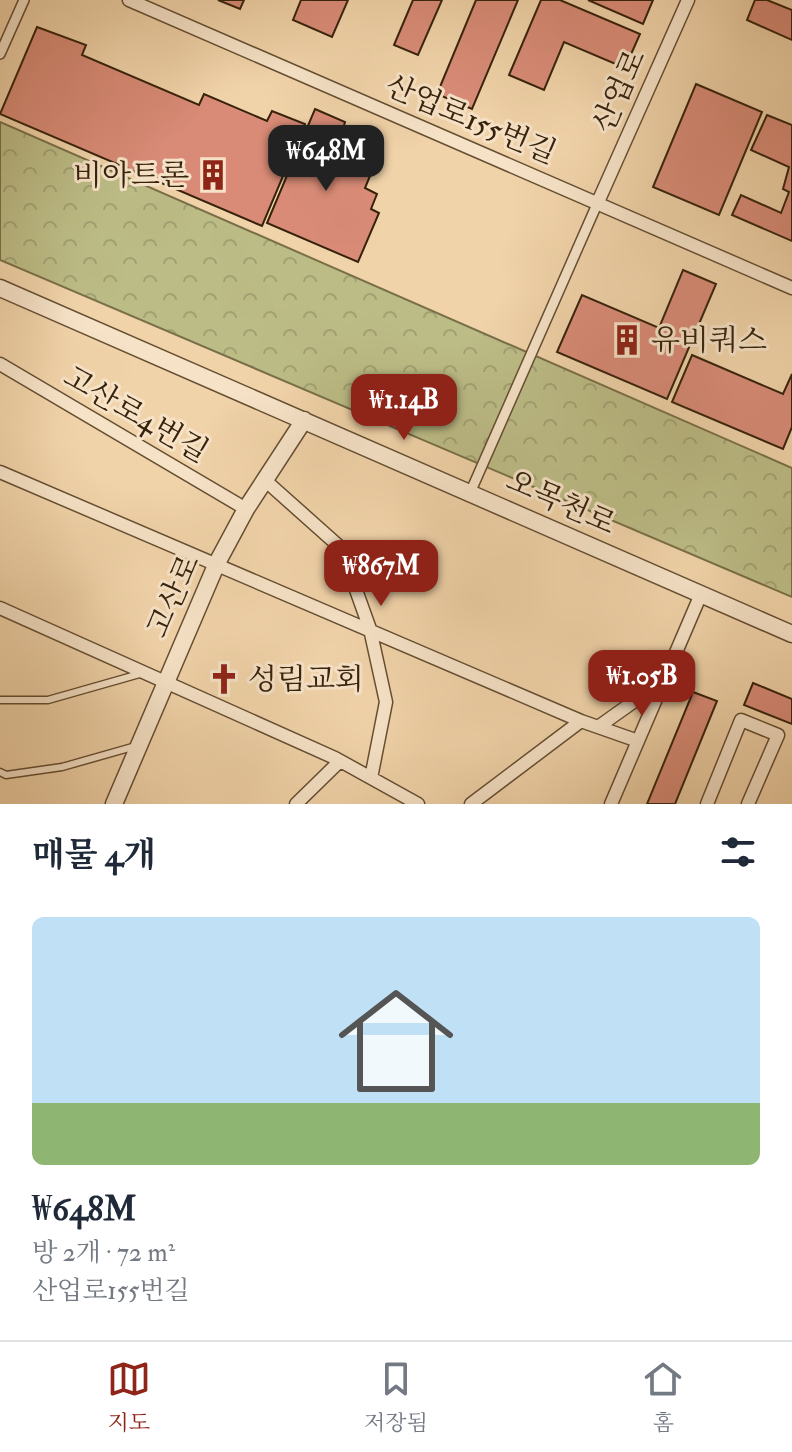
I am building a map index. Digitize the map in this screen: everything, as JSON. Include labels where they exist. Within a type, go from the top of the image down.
[{"type":"street","points":[[0,54],[24,0]]},
{"type":"street","name":"산업로155번길","points":[[129,0],[792,288]]},
{"type":"street","name":"산업로","points":[[598,202],[688,0]]},
{"type":"street","points":[[470,493],[598,202]]},
{"type":"street","name":"오목천로","points":[[0,288],[792,634]]},
{"type":"street","name":"고산로4번길","points":[[2,369],[246,509]]},
{"type":"street","name":"고산로","points":[[114,804],[217,563],[246,509],[267,482],[304,420]]},
{"type":"street","points":[[0,472],[581,721],[638,741]]},
{"type":"street","points":[[267,482],[341,548],[370,629],[386,702],[371,778]]},
{"type":"street","points":[[611,804],[701,594]]},
{"type":"street","points":[[0,608],[146,672],[165,685],[340,761],[418,804]]},
{"type":"street","points":[[598,727],[665,680]]},
{"type":"street","points":[[707,804],[741,720],[778,735],[748,804]]},
{"type":"street","points":[[471,804],[581,721]]},
{"type":"street","points":[[296,804],[340,761]]},
{"type":"lane","points":[[0,700],[48,700],[146,672]]},
{"type":"lane","points":[[0,772],[6,775],[62,767],[139,745]]},
{"type":"green space","points":[[0,122],[792,468],[792,597],[0,260]]},
{"type":"building","points":[[218,0],[244,0],[240,9]]},
{"type":"building","points":[[301,0],[348,0],[332,37],[293,20]]},
{"type":"building","points":[[413,0],[442,0],[418,55],[394,45]]},
{"type":"building","points":[[476,0],[518,0],[472,109],[437,94]]},
{"type":"building","points":[[541,0],[560,0],[640,34],[625,68],[564,42],[544,90],[509,75]]},
{"type":"building","points":[[588,0],[653,0],[643,24]]},
{"type":"building","points":[[755,0],[767,0],[792,10],[792,40],[747,20]]},
{"type":"building","name":"비아트론","points":[[37,27],[86,45],[82,55],[199,105],[204,94],[267,121],[272,111],[305,124],[262,226],[0,114]]},
{"type":"building","points":[[696,84],[762,112],[719,215],[653,187]]},
{"type":"building","points":[[315,109],[345,122],[337,150],[357,158],[353,168],[370,176],[365,188],[377,194],[371,209],[379,213],[358,262],[267,223]]},
{"type":"building","points":[[767,115],[792,125],[792,241],[732,215],[741,195],[781,213],[789,192],[783,189],[789,167],[751,150]]},
{"type":"building","name":"유비쿼스","points":[[683,270],[716,284],[667,399],[557,352],[582,295],[659,328]]},
{"type":"building","points":[[692,355],[783,394],[792,374],[792,427],[783,449],[672,402]]},
{"type":"building","points":[[753,683],[792,699],[792,724],[744,705]]},
{"type":"building","points":[[693,692],[717,701],[675,804],[647,804]]},
{"type":"place","name":"비아트론","points":[[213,175]]},
{"type":"place","name":"유비쿼스","points":[[627,340]]},
{"type":"place","name":"성림교회","points":[[224,679]]}]
